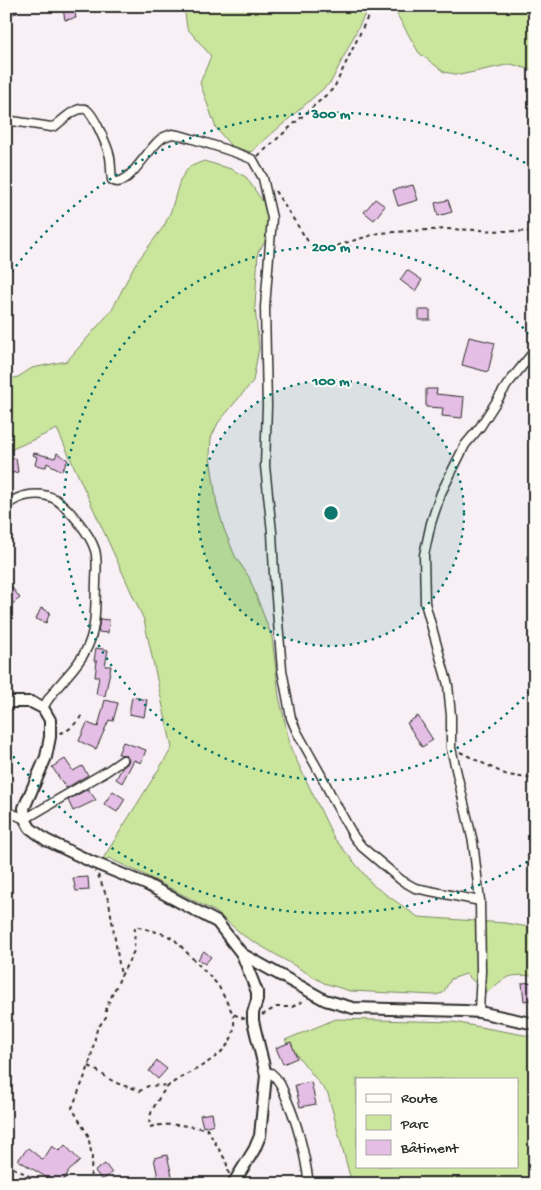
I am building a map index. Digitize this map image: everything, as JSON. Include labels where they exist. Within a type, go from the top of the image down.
[{"type":"street","points":[[6,120],[55,126],[78,110],[85,109],[90,112],[110,156],[112,180],[115,183],[121,183],[128,178],[152,146],[163,137],[172,134],[253,160],[263,178],[272,218],[265,307],[267,406],[265,466],[282,670],[291,718],[334,801],[354,837],[362,847],[401,880],[415,888],[480,901]]},
{"type":"street","points":[[479,1012],[481,971],[480,901],[473,842],[452,748],[448,685],[425,603],[424,554],[431,523],[441,493],[466,445],[507,385],[535,350]]},
{"type":"street","points":[[6,506],[10,502],[32,494],[43,494],[57,500],[67,508],[81,526],[96,555],[96,621],[92,639],[78,663],[49,696],[43,708]]},
{"type":"street","points":[[6,702],[31,702],[43,708],[50,720],[50,736],[46,757],[24,808],[24,820]]},
{"type":"street","points":[[24,820],[123,760]]},
{"type":"street","points":[[6,811],[24,820],[30,828],[46,840],[92,862],[146,884],[217,922],[242,954],[257,992],[257,1000],[252,1013],[266,1076],[260,1136],[254,1150],[231,1180]]},
{"type":"street","points":[[242,954],[325,1000],[353,1008],[479,1012],[535,1024]]},
{"type":"street","points":[[266,1076],[271,1073],[279,1082],[296,1122],[310,1184]]},
{"type":"path","points":[[253,160],[334,88],[373,6]]},
{"type":"path","points":[[273,188],[315,252],[379,233],[446,229],[535,232]]},
{"type":"path","points":[[50,736],[56,733],[63,733],[77,723],[83,714]]},
{"type":"path","points":[[452,748],[507,774],[535,778]]},
{"type":"path","points":[[92,862],[109,902],[121,976]]},
{"type":"path","points":[[90,1184],[92,1157],[88,1135],[72,1108],[89,1066],[97,1029],[106,1017],[106,1008],[134,951],[135,926],[164,934],[174,939],[218,985],[233,1014],[236,1025],[228,1045],[216,1057],[198,1070],[170,1085],[161,1094],[152,1110],[148,1123],[150,1127],[173,1125],[207,1129],[226,1161],[231,1180]]},
{"type":"path","points":[[233,1014],[253,1021],[276,1007],[292,1007],[313,997],[325,1000]]},
{"type":"path","points":[[89,1066],[116,1083],[132,1086],[140,1092],[148,1086],[170,1085]]},
{"type":"path","points":[[6,1164],[33,1178],[39,1184]]},
{"type":"green space","points":[[184,6],[369,6],[331,82],[251,152],[231,146],[216,128],[200,83],[211,56],[187,28]]},
{"type":"green space","points":[[392,6],[535,6],[535,71],[511,64],[460,75],[444,72],[419,53]]},
{"type":"green space","points":[[204,161],[231,169],[246,177],[263,202],[269,225],[265,242],[258,252],[255,307],[259,348],[253,381],[218,423],[211,438],[210,456],[217,505],[224,529],[235,556],[249,577],[272,637],[279,696],[291,749],[334,838],[374,886],[418,917],[505,923],[535,928],[535,976],[518,975],[508,977],[486,993],[466,974],[451,979],[443,993],[435,995],[350,991],[324,983],[244,936],[216,912],[143,874],[108,858],[94,873],[172,748],[144,620],[57,429],[6,452],[6,380],[18,377],[32,368],[67,361],[112,310],[134,266],[164,226],[171,211],[180,180],[189,167]]},
{"type":"green space","points":[[336,1019],[453,1022],[535,1037],[535,1184],[352,1184],[328,1094],[285,1040]]},
{"type":"building","points":[[6,6],[15,6],[17,13],[6,16]]},
{"type":"building","points":[[74,7],[76,18],[65,20],[63,9]]},
{"type":"building","points":[[413,185],[418,200],[398,206],[393,190]]},
{"type":"building","points":[[375,199],[385,206],[374,220],[364,212]]},
{"type":"building","points":[[448,200],[452,212],[438,216],[435,203]]},
{"type":"building","points":[[407,270],[422,280],[415,291],[400,280]]},
{"type":"building","points":[[419,310],[430,310],[430,320],[419,320]]},
{"type":"building","points":[[469,337],[495,343],[488,372],[462,365]]},
{"type":"building","points":[[426,389],[437,389],[436,394],[464,397],[462,418],[442,416],[443,408],[426,407]]},
{"type":"building","points":[[34,453],[55,458],[57,453],[68,460],[62,471],[47,463],[46,467],[35,465],[37,457],[33,455]]},
{"type":"building","points":[[16,458],[18,472],[6,474],[6,460]]},
{"type":"building","points":[[6,580],[20,598],[11,605],[6,598]]},
{"type":"building","points":[[41,608],[50,612],[46,623],[36,619]]},
{"type":"building","points":[[100,619],[109,620],[108,633],[98,632]]},
{"type":"building","points":[[96,648],[108,650],[105,666],[111,666],[105,696],[96,694],[99,677],[95,677],[97,661],[94,661]]},
{"type":"building","points":[[132,697],[147,700],[144,717],[129,714]]},
{"type":"building","points":[[105,700],[118,703],[113,721],[109,720],[96,749],[79,741],[87,723],[98,727]]},
{"type":"building","points":[[418,716],[433,740],[422,747],[407,723]]},
{"type":"building","points":[[123,742],[146,750],[141,763],[134,760],[122,783],[116,779],[129,760],[126,755],[118,754]]},
{"type":"building","points":[[65,759],[73,771],[82,766],[88,775],[66,788],[52,767]]},
{"type":"building","points":[[88,789],[96,800],[73,811],[68,800]]},
{"type":"building","points":[[113,791],[125,799],[117,812],[104,804]]},
{"type":"building","points":[[88,877],[89,890],[76,891],[73,878]]},
{"type":"building","points":[[204,951],[211,957],[205,964],[198,959]]},
{"type":"building","points":[[535,982],[535,999],[524,1001],[522,983]]},
{"type":"building","points":[[291,1042],[297,1058],[283,1064],[276,1048]]},
{"type":"building","points":[[157,1061],[167,1069],[158,1079],[149,1071]]},
{"type":"building","points":[[311,1082],[316,1104],[300,1107],[295,1085]]},
{"type":"building","points":[[212,1113],[214,1124],[203,1127],[200,1115]]},
{"type":"building","points":[[65,1145],[80,1161],[69,1171],[61,1184],[57,1184],[18,1160],[28,1148],[43,1160],[52,1146],[59,1151]]},
{"type":"building","points":[[167,1155],[174,1184],[144,1184],[144,1182],[158,1178],[154,1158]]},
{"type":"building","points":[[105,1164],[112,1173],[102,1180],[95,1171]]}]
